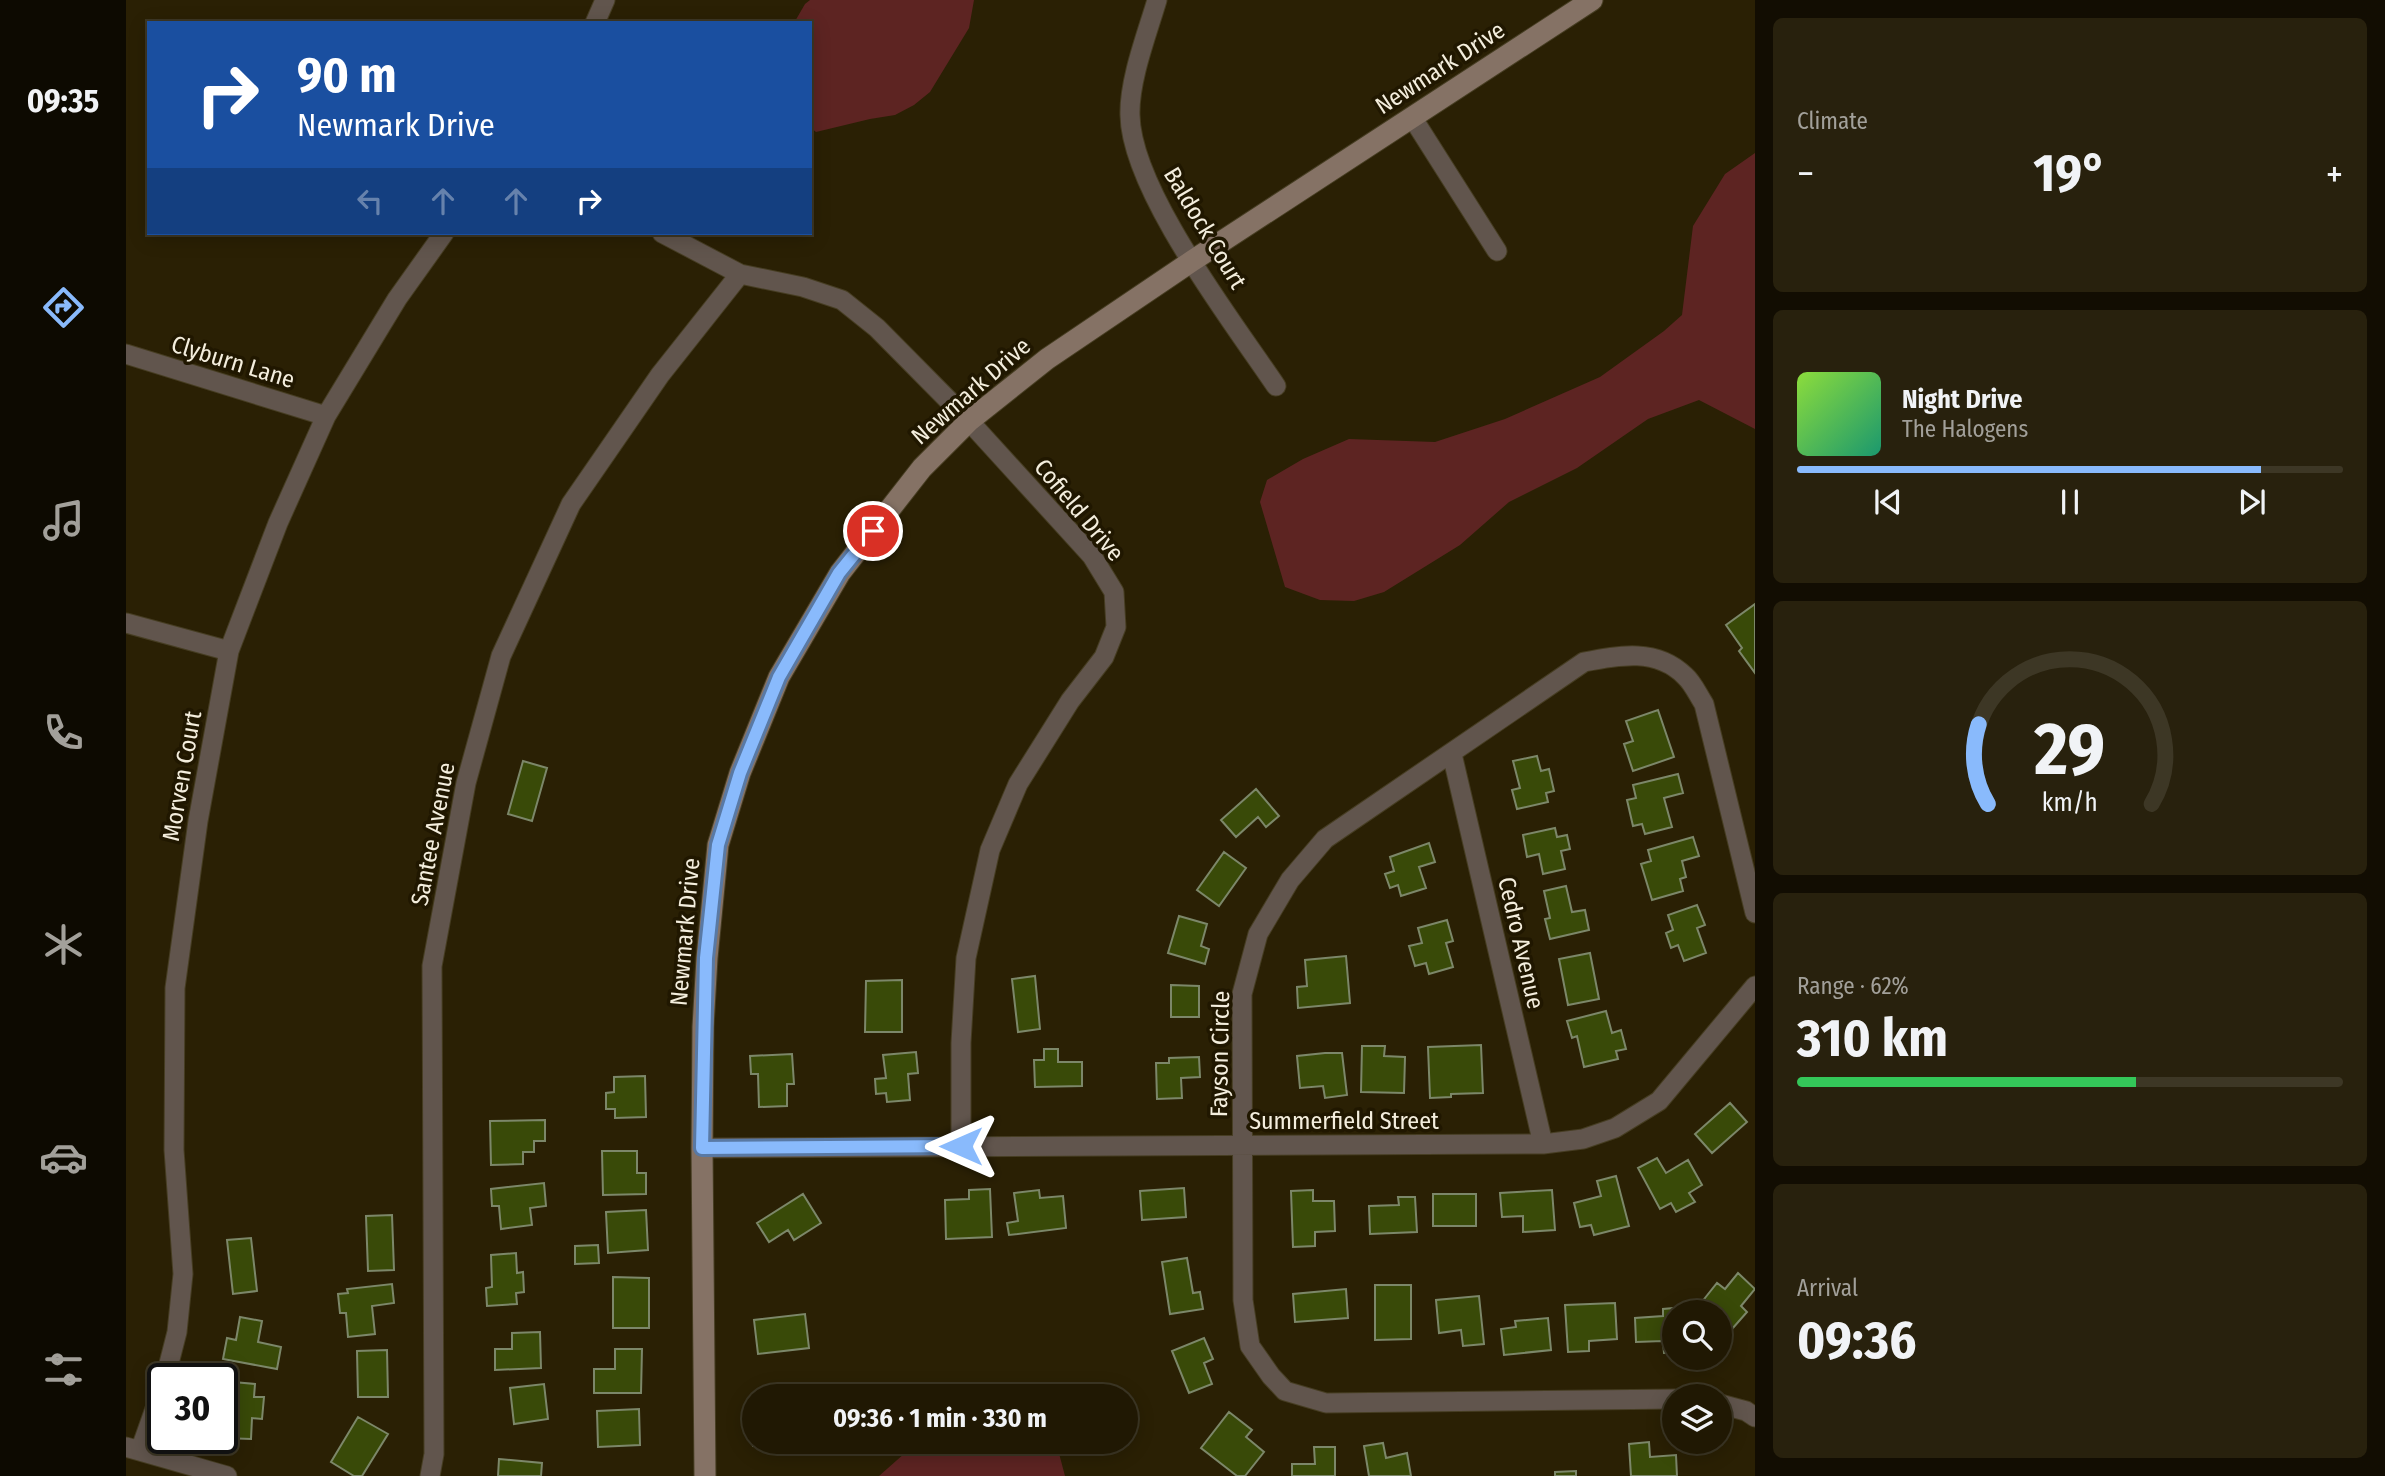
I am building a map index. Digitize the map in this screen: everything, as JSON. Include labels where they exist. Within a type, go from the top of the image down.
[{"type":"street","points":[[596,21],[605,0]]},
{"type":"street","name":"Baldock Court","points":[[1157,0],[1137,68],[1130,115],[1137,157],[1152,192],[1192,261],[1276,386]]},
{"type":"street","name":"Newmark Drive","points":[[705,1476],[702,1148],[706,958],[718,845],[740,773],[779,677],[839,573],[922,468],[969,421],[1047,359],[1585,2]]},
{"type":"street","points":[[1412,117],[1497,251]]},
{"type":"street","name":"Morven Court","points":[[169,1363],[177,1332],[183,1274],[174,1150],[175,988],[198,821],[229,651],[278,523],[326,416],[397,299],[443,235]]},
{"type":"street","name":"Cofield Drive","points":[[666,235],[740,274],[803,287],[842,300],[877,328],[969,421],[1092,556],[1114,592],[1116,627],[1104,657],[1070,701],[1018,784],[990,850],[966,958],[961,1043],[961,1146]]},
{"type":"street","name":"Santee Avenue","points":[[430,1476],[434,1454],[432,966],[466,783],[501,656],[571,504],[660,375],[740,274]]},
{"type":"street","name":"Clyburn Lane","points":[[126,354],[326,416]]},
{"type":"street","points":[[126,622],[229,651]]},
{"type":"street","name":"Fayson Circle","points":[[1662,1399],[1326,1403],[1285,1391],[1250,1346],[1243,1300],[1242,994],[1258,934],[1290,880],[1325,839],[1584,662],[1622,654],[1660,658],[1686,676],[1704,704],[1755,913]]},
{"type":"street","name":"Cedro Avenue","points":[[1452,754],[1543,1144]]},
{"type":"street","name":"Summerfield Street","points":[[702,1148],[1543,1144],[1583,1139],[1615,1128],[1659,1101],[1755,986]]},
{"type":"street","points":[[1732,1406],[1752,1409]]},
{"type":"street","points":[[147,1420],[133,1449],[227,1476]]},
{"type":"shaded area","points":[[810,0],[974,0],[969,28],[930,92],[895,115],[816,132],[812,129],[812,21],[795,21]]},
{"type":"shaded area","points":[[1755,153],[1755,429],[1699,400],[1648,419],[1577,468],[1509,502],[1460,545],[1384,592],[1354,601],[1320,600],[1285,587],[1260,502],[1267,480],[1303,459],[1349,439],[1435,442],[1505,419],[1600,377],[1682,315],[1693,226],[1725,174]]},
{"type":"shaded area","points":[[904,1454],[1059,1454],[1065,1476],[879,1476]]},
{"type":"building","points":[[1755,604],[1755,673],[1739,651],[1742,648],[1726,625]]},
{"type":"building","points":[[1658,710],[1674,757],[1633,771],[1624,744],[1633,741],[1626,721]]},
{"type":"building","points":[[1537,756],[1541,771],[1549,769],[1554,791],[1546,793],[1548,802],[1517,809],[1512,790],[1520,788],[1513,761]]},
{"type":"building","points":[[523,761],[547,768],[532,821],[508,814]]},
{"type":"building","points":[[1678,774],[1683,793],[1664,798],[1672,827],[1645,834],[1642,824],[1633,826],[1627,800],[1636,798],[1633,785]]},
{"type":"building","points":[[1256,789],[1279,816],[1266,827],[1258,817],[1236,837],[1221,820]]},
{"type":"building","points":[[1555,828],[1557,837],[1567,835],[1570,849],[1561,851],[1565,869],[1543,874],[1539,854],[1527,857],[1523,835]]},
{"type":"building","points":[[1693,837],[1699,856],[1682,861],[1686,877],[1680,879],[1683,891],[1652,900],[1641,864],[1651,861],[1648,850]]},
{"type":"building","points":[[1429,843],[1435,862],[1419,867],[1426,888],[1401,896],[1398,885],[1390,888],[1385,874],[1394,871],[1390,857]]},
{"type":"building","points":[[1224,852],[1246,868],[1219,906],[1197,890]]},
{"type":"building","points":[[1566,886],[1572,912],[1585,910],[1589,930],[1550,939],[1545,919],[1550,918],[1544,891]]},
{"type":"building","points":[[1697,905],[1705,925],[1697,928],[1706,953],[1684,961],[1678,945],[1671,948],[1666,933],[1673,930],[1668,915]]},
{"type":"building","points":[[1179,916],[1207,924],[1201,946],[1209,949],[1205,964],[1168,953]]},
{"type":"building","points":[[1447,920],[1453,941],[1446,943],[1453,967],[1429,974],[1426,963],[1415,966],[1409,946],[1422,943],[1418,928]]},
{"type":"building","points":[[1590,953],[1599,999],[1568,1005],[1559,959]]},
{"type":"building","points":[[1346,956],[1350,1003],[1298,1008],[1297,987],[1307,986],[1305,960]]},
{"type":"building","points":[[1035,976],[1040,1029],[1018,1032],[1012,979]]},
{"type":"building","points":[[902,980],[902,1032],[865,1032],[866,981]]},
{"type":"building","points":[[1171,985],[1199,986],[1199,1017],[1171,1017]]},
{"type":"building","points":[[1606,1011],[1612,1033],[1621,1030],[1626,1049],[1616,1051],[1618,1059],[1584,1067],[1577,1036],[1572,1038],[1567,1021]]},
{"type":"building","points":[[1481,1045],[1483,1093],[1430,1098],[1428,1047]]},
{"type":"building","points":[[1362,1046],[1385,1046],[1384,1056],[1405,1057],[1404,1093],[1361,1092]]},
{"type":"building","points":[[1044,1049],[1058,1049],[1058,1062],[1082,1062],[1082,1086],[1035,1087],[1034,1060],[1044,1060]]},
{"type":"building","points":[[916,1052],[918,1073],[908,1074],[910,1100],[887,1102],[886,1093],[876,1094],[875,1079],[886,1078],[883,1055]]},
{"type":"building","points":[[1342,1053],[1347,1095],[1325,1098],[1323,1086],[1300,1088],[1297,1056]]},
{"type":"building","points":[[792,1054],[794,1084],[787,1084],[787,1106],[759,1107],[758,1074],[751,1074],[750,1056]]},
{"type":"building","points":[[1199,1057],[1200,1077],[1181,1078],[1182,1098],[1157,1099],[1156,1063],[1169,1063],[1169,1058]]},
{"type":"building","points":[[645,1076],[646,1117],[615,1118],[615,1109],[606,1109],[606,1093],[614,1092],[614,1077]]},
{"type":"building","points":[[1730,1103],[1747,1122],[1712,1153],[1695,1134]]},
{"type":"building","points":[[545,1120],[545,1141],[534,1141],[534,1152],[523,1152],[523,1164],[491,1165],[490,1121]]},
{"type":"building","points":[[602,1151],[637,1151],[637,1173],[646,1173],[646,1194],[603,1195]]},
{"type":"building","points":[[1657,1158],[1666,1173],[1688,1160],[1702,1185],[1689,1193],[1695,1202],[1676,1212],[1671,1203],[1660,1209],[1638,1168]]},
{"type":"building","points":[[1616,1176],[1629,1226],[1594,1235],[1591,1225],[1580,1227],[1574,1203],[1601,1196],[1597,1181]]},
{"type":"building","points":[[544,1183],[546,1206],[530,1208],[532,1225],[501,1229],[499,1206],[492,1206],[491,1189]]},
{"type":"building","points":[[1184,1188],[1186,1217],[1142,1220],[1140,1191]]},
{"type":"building","points":[[990,1189],[992,1237],[946,1239],[945,1200],[969,1199],[969,1190]]},
{"type":"building","points":[[1039,1190],[1040,1198],[1063,1196],[1066,1228],[1009,1235],[1007,1223],[1018,1221],[1014,1193]]},
{"type":"building","points":[[1313,1190],[1313,1201],[1334,1201],[1335,1231],[1315,1232],[1315,1246],[1293,1247],[1291,1191]]},
{"type":"building","points":[[1552,1190],[1555,1230],[1523,1232],[1523,1216],[1502,1217],[1500,1193]]},
{"type":"building","points":[[803,1194],[821,1223],[794,1240],[788,1230],[769,1242],[757,1223]]},
{"type":"building","points":[[1433,1194],[1476,1194],[1476,1226],[1433,1226]]},
{"type":"building","points":[[1398,1197],[1415,1197],[1417,1232],[1370,1234],[1369,1206],[1399,1205]]},
{"type":"building","points":[[646,1210],[648,1250],[608,1253],[606,1212]]},
{"type":"building","points":[[392,1215],[394,1270],[368,1271],[366,1216]]},
{"type":"building","points":[[251,1238],[257,1291],[233,1294],[227,1240]]},
{"type":"building","points":[[598,1245],[599,1263],[575,1264],[575,1246]]},
{"type":"building","points":[[516,1253],[517,1273],[523,1272],[524,1292],[516,1293],[517,1304],[487,1306],[486,1288],[492,1287],[491,1255]]},
{"type":"building","points":[[1187,1258],[1193,1293],[1200,1292],[1203,1309],[1170,1314],[1162,1262]]},
{"type":"building","points":[[1738,1273],[1755,1289],[1741,1306],[1747,1312],[1732,1329],[1732,1300],[1703,1300],[1717,1283],[1725,1289]]},
{"type":"building","points":[[613,1277],[649,1278],[649,1328],[613,1328]]},
{"type":"building","points":[[392,1284],[394,1303],[372,1306],[375,1334],[348,1337],[346,1313],[340,1313],[338,1294],[348,1293],[347,1289]]},
{"type":"building","points":[[1375,1285],[1411,1285],[1411,1339],[1375,1340]]},
{"type":"building","points":[[1346,1289],[1348,1318],[1295,1322],[1293,1294]]},
{"type":"building","points":[[1479,1296],[1484,1344],[1463,1346],[1461,1330],[1439,1333],[1436,1300]]},
{"type":"building","points":[[1615,1303],[1617,1339],[1589,1341],[1589,1351],[1568,1352],[1565,1305]]},
{"type":"building","points":[[805,1314],[809,1348],[758,1354],[754,1320]]},
{"type":"building","points":[[1662,1316],[1662,1341],[1636,1342],[1635,1318]]},
{"type":"building","points":[[240,1317],[262,1321],[258,1342],[281,1347],[277,1369],[223,1359],[227,1338],[236,1340]]},
{"type":"building","points":[[1548,1318],[1551,1350],[1504,1355],[1501,1329],[1516,1327],[1515,1321]]},
{"type":"building","points":[[540,1332],[541,1368],[495,1370],[495,1349],[512,1349],[512,1333]]},
{"type":"building","points":[[1204,1338],[1213,1359],[1204,1363],[1212,1384],[1189,1393],[1172,1351]]},
{"type":"building","points":[[615,1349],[642,1349],[641,1393],[594,1393],[594,1369],[615,1369]]},
{"type":"building","points":[[387,1350],[388,1397],[358,1397],[357,1351]]},
{"type":"building","points":[[238,1382],[255,1384],[254,1397],[264,1397],[262,1419],[252,1418],[251,1439],[238,1439]]},
{"type":"building","points":[[544,1384],[548,1419],[514,1424],[510,1388]]},
{"type":"building","points":[[639,1409],[640,1445],[598,1447],[597,1411]]},
{"type":"building","points":[[1229,1412],[1252,1430],[1246,1437],[1264,1452],[1245,1476],[1237,1476],[1201,1448]]},
{"type":"building","points":[[358,1417],[388,1434],[362,1476],[354,1476],[331,1462]]},
{"type":"building","points":[[1649,1442],[1650,1457],[1676,1455],[1677,1476],[1631,1476],[1629,1444]]},
{"type":"building","points":[[1383,1443],[1386,1458],[1407,1453],[1411,1476],[1369,1476],[1364,1446]]},
{"type":"building","points":[[1314,1447],[1335,1447],[1335,1476],[1292,1476],[1292,1464],[1315,1464]]},
{"type":"building","points":[[499,1459],[542,1463],[541,1476],[498,1476]]},
{"type":"building","points":[[1576,1471],[1576,1476],[1555,1476],[1555,1472]]},
{"type":"route","points":[[873,531],[839,573],[779,677],[740,773],[718,845],[706,958],[702,1148],[961,1146]]}]
